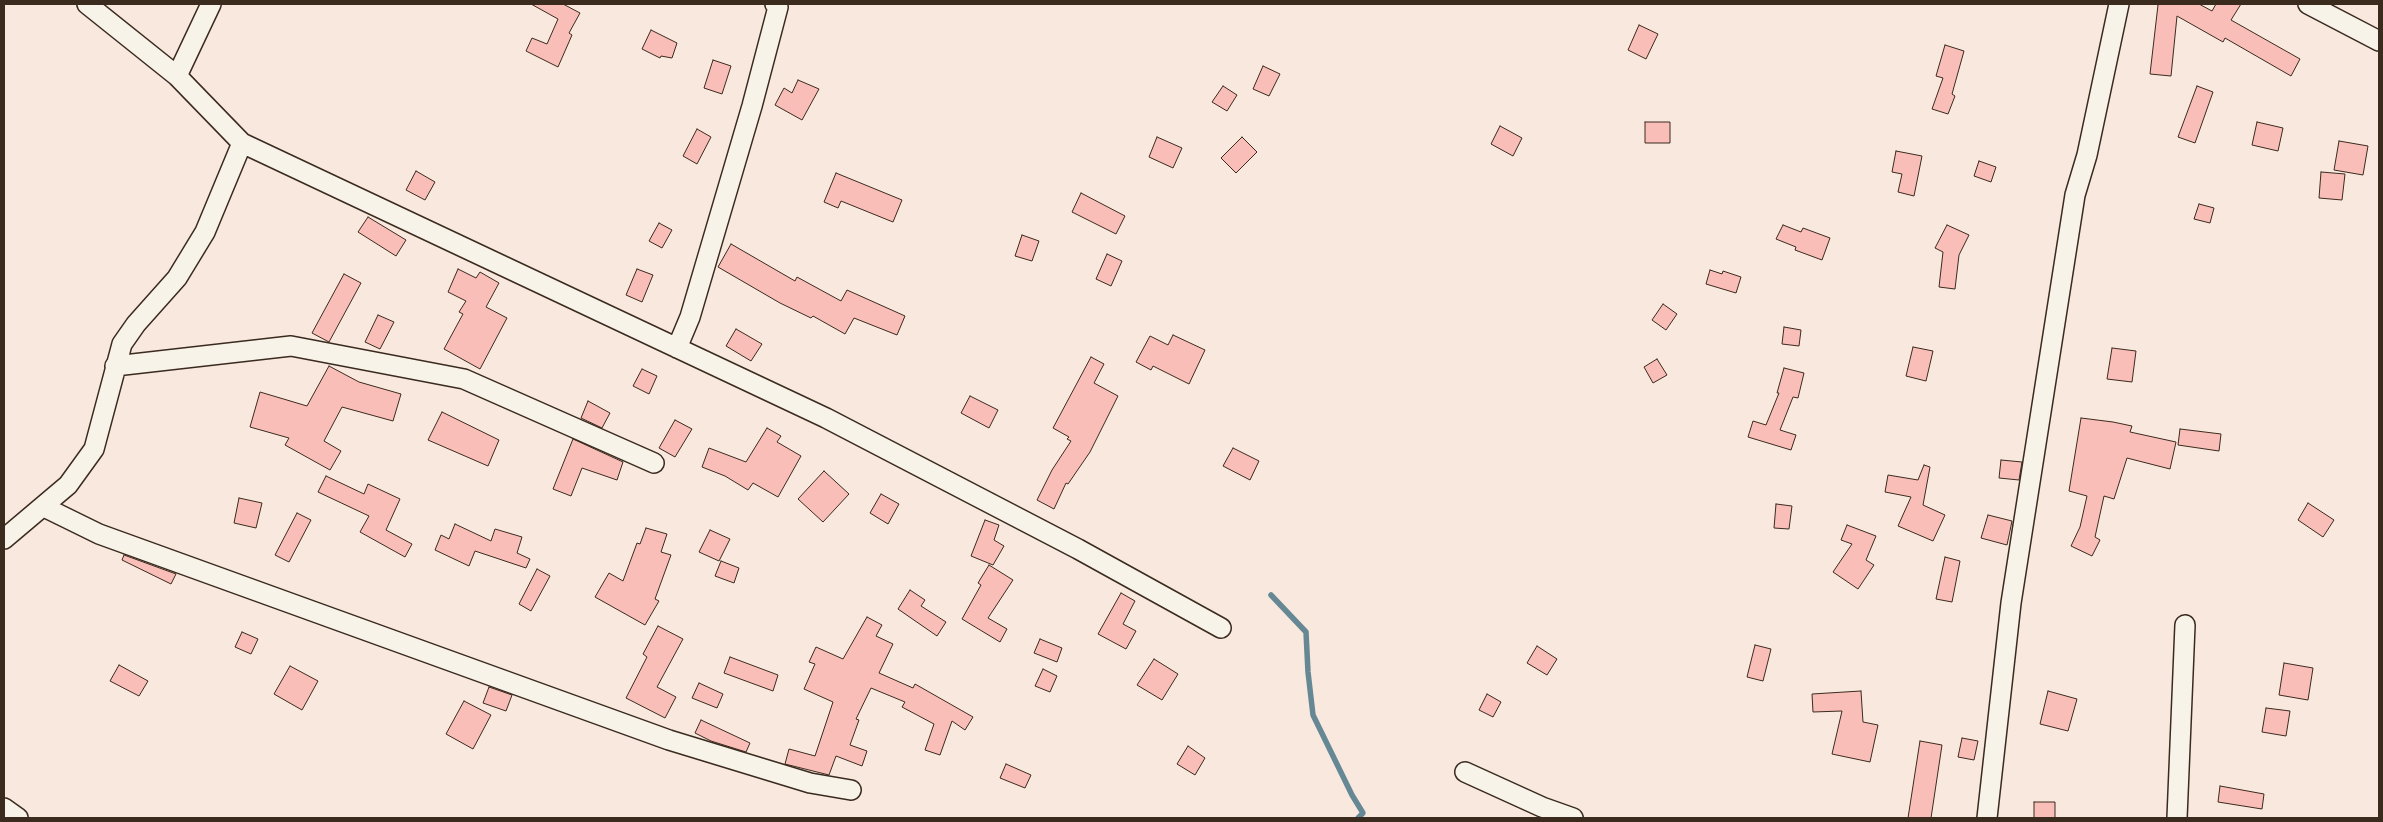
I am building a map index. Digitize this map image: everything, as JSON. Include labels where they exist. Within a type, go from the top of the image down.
[{"type":"street","points":[[86,4],[177,76],[242,143],[843,427],[1078,549],[1221,628]]},
{"type":"street","points":[[177,76],[211,4]]},
{"type":"street","points":[[677,348],[690,317],[752,106],[778,7],[775,4]]},
{"type":"street","points":[[1986,818],[2011,603],[2075,195],[2087,155],[2119,4]]},
{"type":"street","points":[[2308,4],[2379,41]]},
{"type":"street","points":[[4,539],[68,485],[94,449],[105,415],[115,366],[122,344],[136,324],[177,278],[205,232],[242,143]]},
{"type":"street","points":[[115,366],[291,346],[464,379],[654,463]]},
{"type":"street","points":[[44,507],[99,534],[669,740],[810,783],[851,790]]},
{"type":"street","points":[[2176,818],[2185,625]]},
{"type":"street","points":[[1465,772],[1542,807],[1573,818]]},
{"type":"street","points":[[4,808],[18,818]]},
{"type":"building","points":[[531,4],[563,4],[580,13],[569,33],[572,35],[558,67],[526,51],[532,38],[547,44],[558,19]]},
{"type":"building","points":[[2156,4],[2199,4],[2212,11],[2216,4],[2241,4],[2231,20],[2300,59],[2291,76],[2225,38],[2223,42],[2177,16],[2171,76],[2150,74],[2158,5]]},
{"type":"building","points":[[1639,25],[1658,34],[1646,59],[1628,50]]},
{"type":"building","points":[[651,30],[677,43],[672,58],[661,56],[660,58],[642,49]]},
{"type":"building","points":[[1945,45],[1964,51],[1952,94],[1955,96],[1948,114],[1932,109],[1943,78],[1936,76]]},
{"type":"building","points":[[713,60],[731,66],[722,94],[704,88]]},
{"type":"building","points":[[1263,66],[1280,74],[1269,96],[1253,89]]},
{"type":"building","points":[[798,80],[819,89],[802,120],[775,105],[784,88],[792,93]]},
{"type":"building","points":[[1223,86],[1237,95],[1227,111],[1212,102]]},
{"type":"building","points":[[2197,86],[2213,92],[2195,143],[2178,137]]},
{"type":"building","points":[[1645,122],[1670,122],[1670,143],[1645,143]]},
{"type":"building","points":[[2257,122],[2283,128],[2278,151],[2252,145]]},
{"type":"building","points":[[1500,126],[1522,138],[1513,156],[1491,144]]},
{"type":"building","points":[[697,129],[711,137],[697,164],[683,156]]},
{"type":"building","points":[[1157,137],[1182,148],[1173,168],[1149,157]]},
{"type":"building","points":[[1242,137],[1257,152],[1236,173],[1221,158]]},
{"type":"building","points":[[2339,141],[2368,146],[2363,175],[2334,170]]},
{"type":"building","points":[[1896,151],[1922,156],[1914,196],[1898,192],[1902,174],[1892,172]]},
{"type":"building","points":[[1979,161],[1996,167],[1991,182],[1974,176]]},
{"type":"building","points":[[416,171],[435,182],[425,200],[406,190]]},
{"type":"building","points":[[2321,172],[2345,174],[2342,200],[2319,198]]},
{"type":"building","points":[[836,173],[902,200],[893,222],[841,201],[838,208],[824,202]]},
{"type":"building","points":[[1081,193],[1125,216],[1116,234],[1072,212]]},
{"type":"building","points":[[2199,204],[2214,208],[2210,223],[2194,219]]},
{"type":"building","points":[[368,217],[406,240],[396,256],[358,232]]},
{"type":"building","points":[[659,223],[672,230],[662,248],[649,241]]},
{"type":"building","points":[[1783,225],[1801,232],[1803,228],[1830,238],[1822,260],[1795,250],[1796,247],[1776,239]]},
{"type":"building","points":[[1947,225],[1969,235],[1959,255],[1955,289],[1939,287],[1943,252],[1935,248]]},
{"type":"building","points":[[1022,235],[1039,241],[1032,261],[1015,256]]},
{"type":"building","points":[[731,244],[795,281],[797,277],[841,301],[847,290],[905,316],[897,335],[854,318],[845,334],[813,316],[811,318],[780,303],[718,267]]},
{"type":"building","points":[[1107,254],[1122,261],[1111,286],[1096,279]]},
{"type":"building","points":[[458,269],[476,278],[480,272],[499,283],[486,307],[507,318],[480,369],[444,349],[463,314],[459,312],[466,301],[448,292]]},
{"type":"building","points":[[637,269],[653,275],[642,302],[626,295]]},
{"type":"building","points":[[1710,270],[1722,274],[1723,271],[1741,277],[1736,293],[1706,284]]},
{"type":"building","points":[[344,274],[361,283],[329,342],[312,333]]},
{"type":"building","points":[[1663,304],[1677,314],[1666,330],[1652,320]]},
{"type":"building","points":[[378,315],[394,322],[380,349],[365,342]]},
{"type":"building","points":[[1784,327],[1801,330],[1799,346],[1782,344]]},
{"type":"building","points":[[736,329],[762,344],[751,361],[726,346]]},
{"type":"building","points":[[1173,335],[1205,350],[1189,384],[1153,366],[1151,370],[1136,362],[1150,336],[1168,345]]},
{"type":"building","points":[[1913,347],[1933,351],[1926,381],[1906,376]]},
{"type":"building","points":[[2112,348],[2136,351],[2132,382],[2107,379]]},
{"type":"building","points":[[1091,357],[1104,364],[1094,383],[1118,396],[1090,452],[1068,484],[1066,483],[1054,509],[1037,500],[1052,470],[1071,441],[1067,439],[1069,437],[1053,428]]},
{"type":"building","points":[[1657,359],[1667,375],[1653,383],[1644,367]]},
{"type":"building","points":[[329,366],[359,382],[401,394],[393,421],[342,407],[324,441],[341,451],[330,470],[285,445],[289,438],[250,427],[260,392],[307,406]]},
{"type":"building","points":[[1784,368],[1804,373],[1798,398],[1793,397],[1780,430],[1796,435],[1791,450],[1748,437],[1753,421],[1766,425],[1779,393],[1777,393]]},
{"type":"building","points":[[642,369],[657,376],[649,394],[633,386]]},
{"type":"building","points":[[970,396],[998,410],[989,428],[961,413]]},
{"type":"building","points":[[588,401],[610,413],[602,428],[581,418]]},
{"type":"building","points":[[442,412],[499,440],[488,466],[428,440]]},
{"type":"building","points":[[2081,418],[2132,426],[2130,432],[2176,442],[2170,469],[2127,458],[2114,499],[2104,496],[2095,537],[2100,540],[2092,556],[2071,546],[2080,527],[2087,496],[2069,491]]},
{"type":"building","points":[[675,420],[692,429],[675,457],[659,448]]},
{"type":"building","points":[[767,428],[781,436],[777,442],[801,456],[778,497],[753,483],[748,490],[725,476],[702,467],[709,448],[746,462]]},
{"type":"building","points":[[2180,429],[2221,434],[2219,451],[2178,445]]},
{"type":"building","points":[[573,439],[623,462],[617,480],[582,468],[571,496],[553,489]]},
{"type":"building","points":[[1233,448],[1259,461],[1250,480],[1223,466]]},
{"type":"building","points":[[2001,460],[2022,462],[2019,480],[1999,478]]},
{"type":"building","points":[[1924,465],[1930,467],[1923,505],[1945,515],[1933,541],[1898,526],[1911,497],[1885,492],[1888,475],[1918,480]]},
{"type":"building","points":[[824,471],[849,494],[823,522],[798,499]]},
{"type":"building","points":[[326,476],[364,494],[368,484],[400,499],[386,530],[412,544],[405,557],[360,532],[369,516],[318,492]]},
{"type":"building","points":[[881,494],[899,504],[888,524],[870,513]]},
{"type":"building","points":[[239,498],[262,503],[256,528],[234,523]]},
{"type":"building","points":[[2308,503],[2334,520],[2323,537],[2298,520]]},
{"type":"building","points":[[1776,504],[1792,506],[1789,529],[1774,528]]},
{"type":"building","points":[[297,513],[311,520],[289,562],[275,555]]},
{"type":"building","points":[[1988,515],[2012,521],[2007,545],[1981,538]]},
{"type":"building","points":[[985,520],[999,525],[994,540],[1004,546],[993,565],[971,556]]},
{"type":"building","points":[[455,524],[491,541],[495,529],[522,537],[517,553],[530,559],[526,568],[475,551],[469,566],[435,550],[441,535],[449,539]]},
{"type":"building","points":[[1847,525],[1876,536],[1866,560],[1874,565],[1858,589],[1833,572],[1852,544],[1841,540]]},
{"type":"building","points":[[646,528],[667,534],[661,552],[671,555],[655,599],[659,601],[645,625],[595,597],[609,573],[623,581],[637,543],[640,544]]},
{"type":"building","points":[[710,530],[730,539],[719,561],[699,552]]},
{"type":"building","points":[[124,555],[176,574],[171,584],[122,560]]},
{"type":"building","points":[[1945,557],[1960,561],[1952,602],[1936,599]]},
{"type":"building","points":[[721,561],[739,568],[734,583],[715,576]]},
{"type":"building","points":[[989,565],[1013,580],[988,618],[1007,629],[1000,642],[962,619],[981,585],[978,583]]},
{"type":"building","points":[[537,569],[550,576],[531,611],[519,604]]},
{"type":"building","points":[[910,590],[925,600],[921,606],[946,622],[937,636],[898,609]]},
{"type":"building","points":[[1121,593],[1135,601],[1123,624],[1136,631],[1126,649],[1098,634]]},
{"type":"building","points":[[867,617],[882,625],[876,636],[893,644],[879,673],[913,688],[915,684],[973,717],[965,730],[952,721],[940,755],[925,750],[934,724],[902,707],[905,702],[871,688],[856,719],[859,720],[850,745],[867,751],[862,766],[836,756],[829,775],[785,764],[789,749],[815,756],[833,702],[804,689],[815,664],[809,662],[816,647],[843,659]]},
{"type":"building","points":[[658,626],[683,639],[657,687],[676,697],[665,718],[626,698],[647,657],[643,654]]},
{"type":"building","points":[[242,632],[258,639],[251,654],[235,647]]},
{"type":"building","points":[[1040,639],[1062,648],[1057,662],[1034,653]]},
{"type":"building","points":[[1755,645],[1771,649],[1763,681],[1747,677]]},
{"type":"building","points":[[1537,646],[1557,659],[1547,675],[1527,663]]},
{"type":"building","points":[[730,657],[778,675],[773,691],[724,673]]},
{"type":"building","points":[[1154,659],[1178,674],[1162,700],[1137,685]]},
{"type":"building","points":[[2284,663],[2313,668],[2308,700],[2279,695]]},
{"type":"building","points":[[119,665],[148,681],[139,696],[110,681]]},
{"type":"building","points":[[290,666],[318,681],[302,710],[274,694]]},
{"type":"building","points":[[1043,669],[1057,676],[1050,692],[1035,686]]},
{"type":"building","points":[[699,683],[723,694],[717,708],[692,698]]},
{"type":"building","points":[[489,687],[512,695],[506,711],[483,703]]},
{"type":"building","points":[[1861,691],[1863,722],[1878,725],[1870,762],[1832,754],[1842,711],[1813,712],[1812,694]]},
{"type":"building","points":[[2048,691],[2077,699],[2068,731],[2040,724]]},
{"type":"building","points":[[1487,694],[1501,702],[1493,717],[1479,710]]},
{"type":"building","points":[[464,701],[491,715],[473,749],[446,734]]},
{"type":"building","points":[[2266,708],[2290,711],[2286,736],[2262,732]]},
{"type":"building","points":[[701,720],[750,743],[746,752],[711,741],[695,733]]},
{"type":"building","points":[[1962,738],[1978,741],[1974,760],[1958,757]]},
{"type":"building","points":[[1920,741],[1942,745],[1931,818],[1908,818]]},
{"type":"building","points":[[1188,746],[1205,758],[1195,775],[1177,764]]},
{"type":"building","points":[[1006,764],[1031,775],[1025,788],[1000,778]]},
{"type":"building","points":[[2220,786],[2264,794],[2262,809],[2218,802]]},
{"type":"building","points":[[2034,802],[2055,802],[2055,818],[2034,818]]},
{"type":"waterway","points":[[1271,595],[1306,632],[1313,715],[1352,795],[1363,813],[1358,818]]}]
